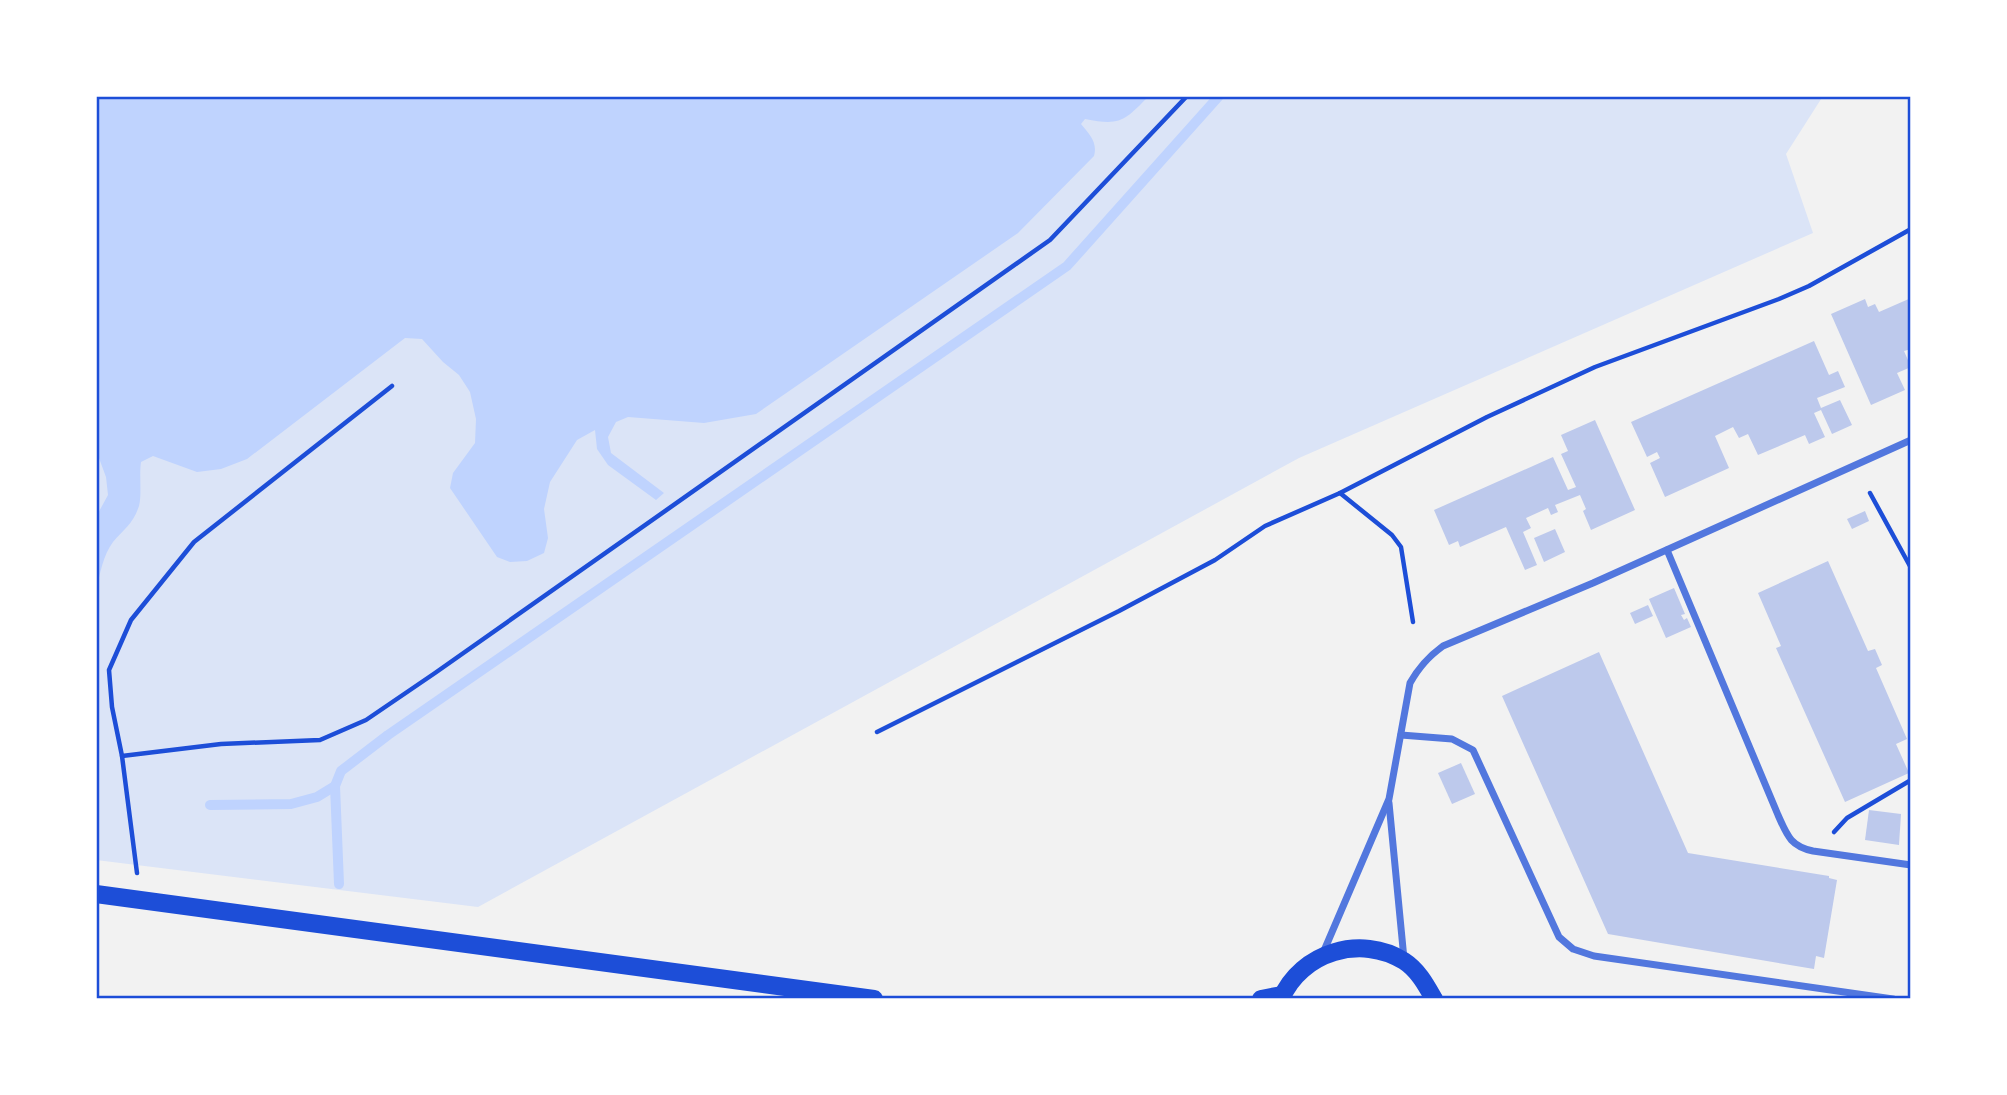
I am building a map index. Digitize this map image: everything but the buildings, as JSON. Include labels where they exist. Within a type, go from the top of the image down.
[{"type":"main road","points":[[96,894],[874,999]]},
{"type":"main road","points":[[1261,999],[1282,997],[1299,972],[1322,956],[1349,948],[1378,950],[1404,961],[1424,981],[1434,999]]},
{"type":"street","points":[[1322,956],[1389,799],[1410,684],[1429,656],[1443,646],[1667,550],[1911,440]]},
{"type":"street","points":[[1667,550],[1787,835],[1802,849],[1911,865]]},
{"type":"street","points":[[1401,735],[1452,739],[1473,750],[1559,937],[1573,949],[1594,956],[1893,999]]},
{"type":"street","points":[[1389,799],[1404,961]]},
{"type":"path","points":[[122,756],[221,744],[320,740],[366,720],[1050,240],[1188,96]]},
{"type":"path","points":[[877,733],[1215,560],[1265,526],[1340,492],[1487,417],[1595,367],[1809,286],[1911,229]]},
{"type":"path","points":[[141,899],[122,756],[112,707],[109,670],[131,620],[194,542],[392,386]]},
{"type":"path","points":[[1340,492],[1392,535],[1401,547],[1413,622]]},
{"type":"path","points":[[1870,493],[1911,568]]},
{"type":"path","points":[[1828,853],[1834,832],[1847,818],[1911,780]]},
{"type":"shaded area","points":[[96,96],[1823,96],[1786,154],[1813,233],[1299,458],[478,907],[96,860]]},
{"type":"water","points":[[96,96],[1149,96],[1121,119],[1107,122],[1085,119],[1081,124],[1094,142],[1094,156],[1018,233],[756,414],[704,423],[628,417],[616,422],[608,437],[611,453],[664,493],[656,500],[608,465],[597,449],[595,430],[577,440],[550,482],[544,509],[548,538],[544,553],[527,561],[510,562],[497,557],[450,488],[453,473],[475,443],[476,419],[470,392],[459,375],[422,339],[405,338],[247,459],[221,469],[197,472],[153,456],[141,462],[137,512],[107,553],[96,590],[96,517],[108,495],[106,477],[96,450]]},
{"type":"waterway","points":[[339,884],[335,786],[341,771],[388,735],[1067,266],[1219,96]]},
{"type":"waterway","points":[[210,805],[291,804],[317,797],[335,786]]}]
